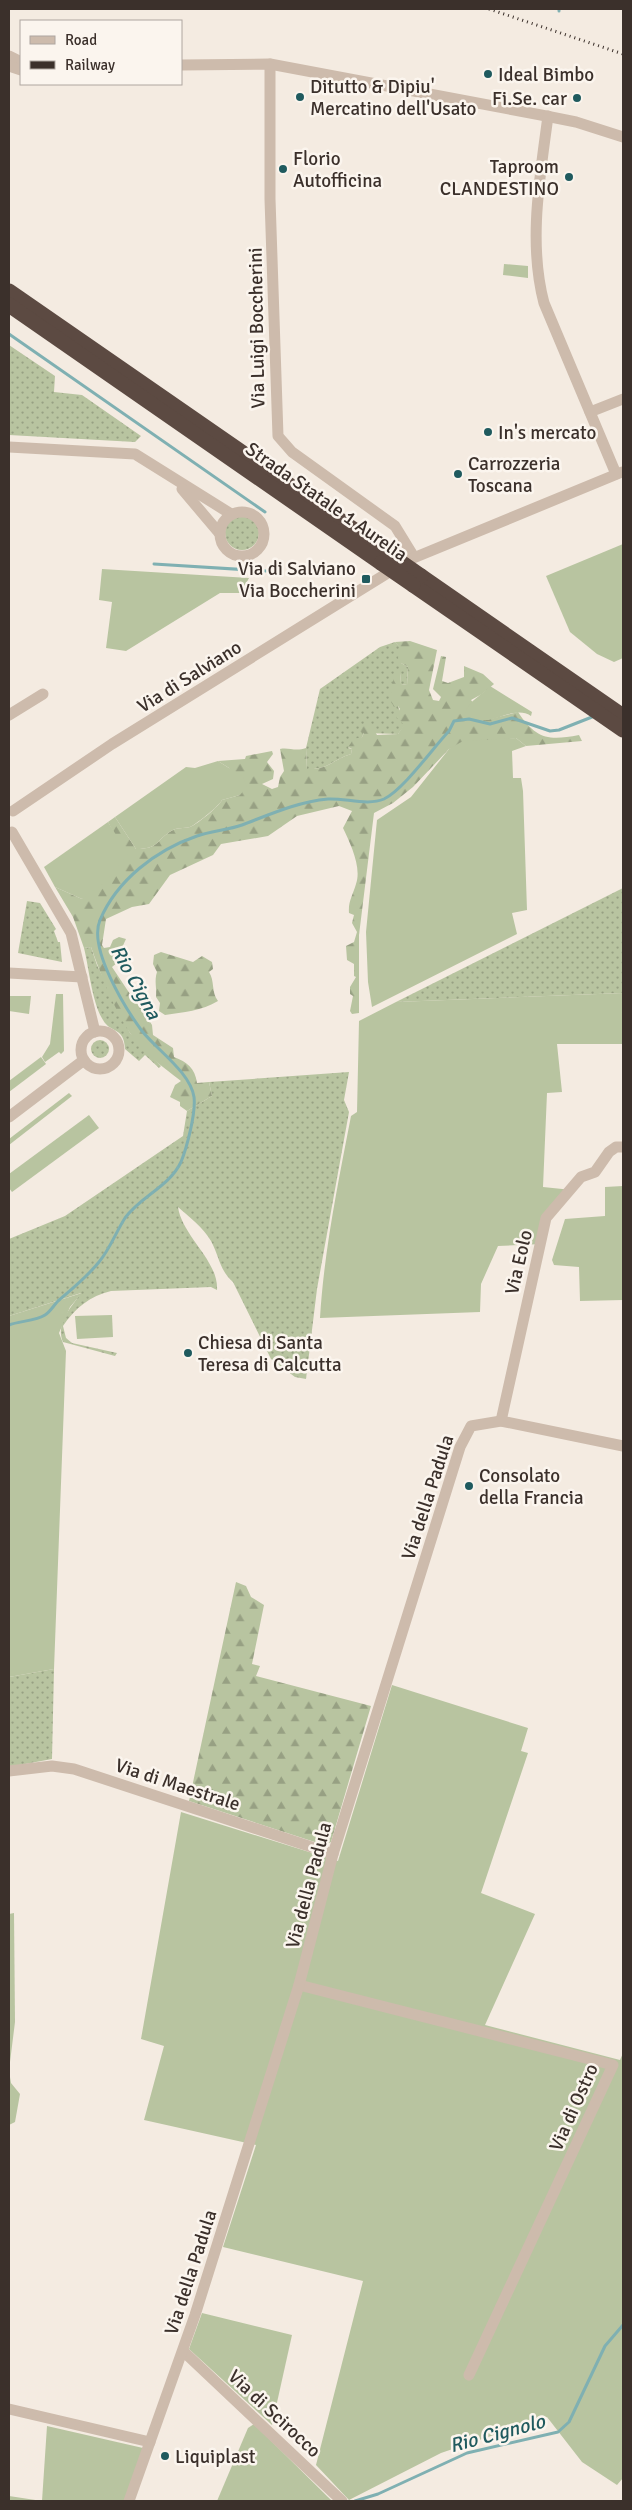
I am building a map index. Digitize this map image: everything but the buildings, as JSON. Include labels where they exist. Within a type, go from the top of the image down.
[{"type":"highway","name":"Strada Statale 1 Aurelia","points":[[9,291],[385,563]]},
{"type":"highway","name":"Strada Statale 1 Aurelia","points":[[9,305],[385,563],[417,580],[585,695],[623,716]]},
{"type":"highway","name":"Strada Statale 1 Aurelia","points":[[585,695],[623,730]]},
{"type":"street","points":[[182,65],[270,64],[548,116],[576,122],[623,137]]},
{"type":"street","name":"Via Luigi Boccherini","points":[[270,64],[270,200],[278,436],[292,452],[395,526],[412,558],[620,473]]},
{"type":"street","points":[[548,116],[537,215],[536,263],[540,287],[544,303],[590,412],[620,473]]},
{"type":"street","points":[[590,412],[623,399]]},
{"type":"street","points":[[9,447],[130,453],[140,457],[231,514]]},
{"type":"street","points":[[170,477],[220,534],[226,550],[238,556],[252,554],[262,544],[264,530],[258,517],[245,511],[231,514],[225,519],[220,534]]},
{"type":"street","name":"Via di Salviano","points":[[11,809],[385,563]]},
{"type":"street","points":[[9,714],[43,694]]},
{"type":"street","points":[[11,809],[17,822],[11,833],[71,933],[95,1032]]},
{"type":"street","points":[[9,973],[82,977]]},
{"type":"street","points":[[104,1031],[112,1035],[118,1043],[117,1056],[111,1065],[104,1068],[93,1067],[84,1060],[81,1052],[82,1043],[87,1036],[95,1032],[104,1031]]},
{"type":"street","points":[[9,1117],[84,1060]]},
{"type":"street","name":"Via Eolo","points":[[501,1421],[546,1218],[581,1177],[595,1172],[609,1152],[616,1147],[623,1147]]},
{"type":"street","name":"Via della Padula","points":[[129,2501],[183,2351],[299,1985],[333,1854],[460,1446],[471,1426],[501,1421],[623,1446]]},
{"type":"street","name":"Via di Maestrale","points":[[9,1771],[52,1766],[74,1769],[333,1854]]},
{"type":"street","name":"Via di Ostro","points":[[299,1985],[613,2065],[469,2375]]},
{"type":"street","name":"Via di Scirocco","points":[[183,2351],[342,2501]]},
{"type":"street","points":[[9,2409],[150,2442]]},
{"type":"green space","points":[[504,264],[528,266],[528,278],[503,275]]},
{"type":"green space","points":[[9,345],[55,376],[54,392],[82,395],[141,436],[135,442],[9,435]]},
{"type":"green space","points":[[242,516],[254,521],[259,533],[254,545],[242,550],[230,545],[225,533],[230,521]]},
{"type":"green space","points":[[623,544],[623,658],[614,662],[597,654],[570,632],[546,576]]},
{"type":"green space","points":[[102,569],[249,578],[241,593],[220,593],[126,651],[106,648],[112,602],[99,600]]},
{"type":"green space","points":[[410,641],[437,650],[429,690],[433,700],[439,701],[441,697],[433,689],[441,656],[446,657],[442,681],[448,683],[464,677],[464,666],[483,674],[494,684],[471,700],[486,720],[518,712],[537,733],[559,738],[579,735],[582,741],[526,746],[516,738],[449,749],[413,787],[393,803],[374,813],[359,935],[359,1013],[352,1014],[350,1011],[353,996],[350,994],[350,987],[356,977],[354,976],[354,964],[347,960],[346,946],[354,942],[357,932],[352,923],[354,915],[349,913],[349,909],[356,884],[357,870],[354,855],[343,828],[352,811],[339,806],[297,816],[268,836],[221,844],[213,855],[170,875],[149,904],[132,907],[106,919],[102,945],[104,948],[110,947],[113,940],[119,937],[126,939],[120,952],[123,958],[112,967],[136,1003],[146,1005],[148,1009],[146,1015],[152,1025],[153,1035],[173,1048],[174,1057],[190,1066],[197,1083],[209,1082],[212,1096],[187,1111],[180,1106],[180,1102],[170,1097],[175,1085],[181,1081],[147,1053],[130,1033],[103,980],[91,947],[84,948],[73,917],[55,887],[82,899],[114,833],[108,822],[115,817],[136,849],[144,849],[154,846],[173,830],[190,827],[195,824],[222,800],[240,795],[229,768],[218,761],[245,759],[246,756],[272,751],[273,754],[267,762],[274,771],[273,779],[262,784],[272,789],[278,787],[280,777],[284,771],[280,749],[299,750],[306,748],[307,769],[314,769],[351,754],[352,749],[348,747],[354,739],[362,737],[364,733],[359,731],[359,726],[371,725],[377,735],[398,734],[404,725],[396,717],[400,709],[398,706],[394,707],[392,703],[392,686],[395,674],[400,673],[401,684],[407,685],[408,667],[401,663],[398,658],[401,649],[395,642]]},
{"type":"green space","points":[[395,642],[402,649],[401,663],[408,667],[407,685],[401,684],[400,673],[398,706],[405,725],[398,734],[364,733],[362,737],[348,748],[352,749],[351,754],[320,768],[307,769],[306,748],[320,689],[380,647]]},
{"type":"green space","points":[[490,686],[532,712],[531,716],[515,713],[485,720],[464,715],[473,701]]},
{"type":"green space","points":[[516,738],[526,746],[512,751],[513,778],[521,778],[523,791],[527,910],[512,913],[517,934],[372,1007],[368,982],[366,932],[377,820],[411,797],[449,749],[463,741]]},
{"type":"green space","points":[[218,761],[243,777],[247,787],[240,795],[222,800],[213,810],[192,826],[173,830],[154,846],[136,849],[115,817],[186,767],[195,768]]},
{"type":"green space","points":[[108,822],[128,854],[105,882],[82,899],[55,887],[44,867]]},
{"type":"green space","points":[[623,888],[623,993],[396,1002]]},
{"type":"green space","points":[[27,901],[40,903],[56,929],[54,931],[58,942],[60,942],[62,962],[18,953]]},
{"type":"green space","points":[[91,947],[97,965],[130,1033],[161,1066],[159,1068],[145,1055],[139,1061],[125,1049],[120,1033],[106,1024],[99,1013],[93,995],[84,948]]},
{"type":"green space","points":[[161,952],[193,962],[202,956],[212,962],[213,969],[209,972],[214,994],[218,1001],[206,1007],[185,1012],[165,1015],[159,1011],[160,1003],[156,997],[157,972],[153,964],[154,955]]},
{"type":"green space","points":[[623,993],[623,1044],[557,1044],[562,1092],[547,1093],[543,1187],[572,1190],[549,1221],[542,1244],[498,1246],[481,1284],[480,1312],[320,1318],[328,1242],[351,1116],[357,1112],[359,1021],[396,1002]]},
{"type":"green space","points":[[56,994],[63,994],[64,1051],[61,1054],[59,1052],[45,1062],[42,1057],[50,1044]]},
{"type":"green space","points":[[9,996],[31,996],[29,1014],[9,1011]]},
{"type":"green space","points":[[96,1040],[104,1040],[109,1045],[107,1056],[96,1058],[91,1053],[91,1045]]},
{"type":"green space","points":[[41,1057],[46,1064],[9,1092],[9,1081]]},
{"type":"green space","points":[[349,1072],[344,1100],[349,1112],[317,1289],[306,1379],[295,1377],[271,1359],[233,1282],[222,1268],[208,1236],[178,1207],[186,1228],[212,1269],[216,1279],[217,1290],[211,1287],[111,1291],[96,1296],[78,1308],[63,1326],[66,1338],[72,1343],[117,1353],[115,1356],[63,1342],[61,1328],[65,1316],[81,1293],[9,1316],[9,1239],[65,1216],[183,1136],[187,1111],[212,1096],[209,1082]]},
{"type":"green space","points":[[69,1093],[72,1096],[9,1145],[9,1139]]},
{"type":"green space","points":[[89,1115],[99,1128],[12,1192],[9,1188],[9,1174]]},
{"type":"green space","points":[[623,1186],[623,1300],[580,1301],[579,1267],[554,1265],[552,1260],[565,1219],[605,1216],[605,1187]]},
{"type":"green space","points":[[82,1293],[70,1307],[59,1333],[66,1351],[54,1669],[9,1677],[9,1316]]},
{"type":"green space","points":[[112,1315],[113,1337],[77,1339],[75,1316]]},
{"type":"green space","points":[[236,1582],[246,1586],[251,1597],[264,1605],[252,1664],[260,1666],[256,1676],[371,1706],[331,1842],[324,1845],[189,1801]]},
{"type":"green space","points":[[54,1669],[52,1759],[9,1767],[9,1677]]},
{"type":"green space","points":[[392,1685],[528,1728],[521,1751],[528,1753],[481,1893],[535,1914],[485,2025],[620,2060],[623,2053],[623,2478],[617,2485],[582,2462],[547,2417],[441,2453],[349,2500],[316,2465],[363,2281],[223,2247],[256,2145],[144,2120],[164,2046],[141,2039],[181,1812],[338,1861]]},
{"type":"green space","points":[[14,1913],[15,2022],[9,2070],[9,1914]]},
{"type":"green space","points":[[9,2071],[11,2083],[20,2094],[15,2122],[9,2125]]},
{"type":"green space","points":[[202,2313],[292,2335],[272,2425],[189,2349]]},
{"type":"green space","points":[[254,2424],[330,2501],[217,2501],[248,2428]]},
{"type":"green space","points":[[47,2426],[143,2448],[124,2501],[42,2501]]},
{"type":"green space","points":[[9,2496],[42,2501],[9,2501]]},
{"type":"waterway","points":[[9,334],[265,512]]},
{"type":"waterway","points":[[154,564],[266,571]]},
{"type":"waterway","name":"Rio Cigna","points":[[9,1325],[37,1319],[45,1315],[90,1273],[103,1257],[125,1218],[139,1203],[176,1171],[181,1162],[188,1139],[194,1104],[191,1088],[180,1070],[148,1038],[135,1021],[110,977],[99,946],[98,932],[100,920],[107,905],[127,880],[140,868],[167,849],[202,834],[237,827],[284,809],[306,803],[328,799],[371,802],[384,799],[409,778],[449,731],[454,721],[469,719],[490,724],[512,718],[550,731],[559,730],[592,717]]},
{"type":"waterway","name":"Rio Cignolo","points":[[355,2501],[378,2494],[467,2453],[558,2432],[569,2422],[605,2346],[623,2325]]},
{"type":"railway","points":[[489,9],[623,54]]},
{"type":"place","name":"Ideal Bimbo","points":[[488,74]]},
{"type":"place","name":"Ditutto & Dipiu' Mercatino dell'Usato","points":[[300,97]]},
{"type":"place","name":"Fi.Se. car","points":[[577,98]]},
{"type":"place","name":"Florio Autofficina","points":[[283,169]]},
{"type":"place","name":"Taproom CLANDESTINO","points":[[569,177]]},
{"type":"place","name":"In's mercato","points":[[488,432]]},
{"type":"place","name":"Carrozzeria Toscana","points":[[458,474]]},
{"type":"place","name":"Via di Salviano Via Boccherini","points":[[366,579]]},
{"type":"place","name":"Chiesa di Santa Teresa di Calcutta","points":[[188,1353]]},
{"type":"place","name":"Consolato della Francia","points":[[469,1486]]},
{"type":"place","name":"Liquiplast","points":[[165,2456]]}]
